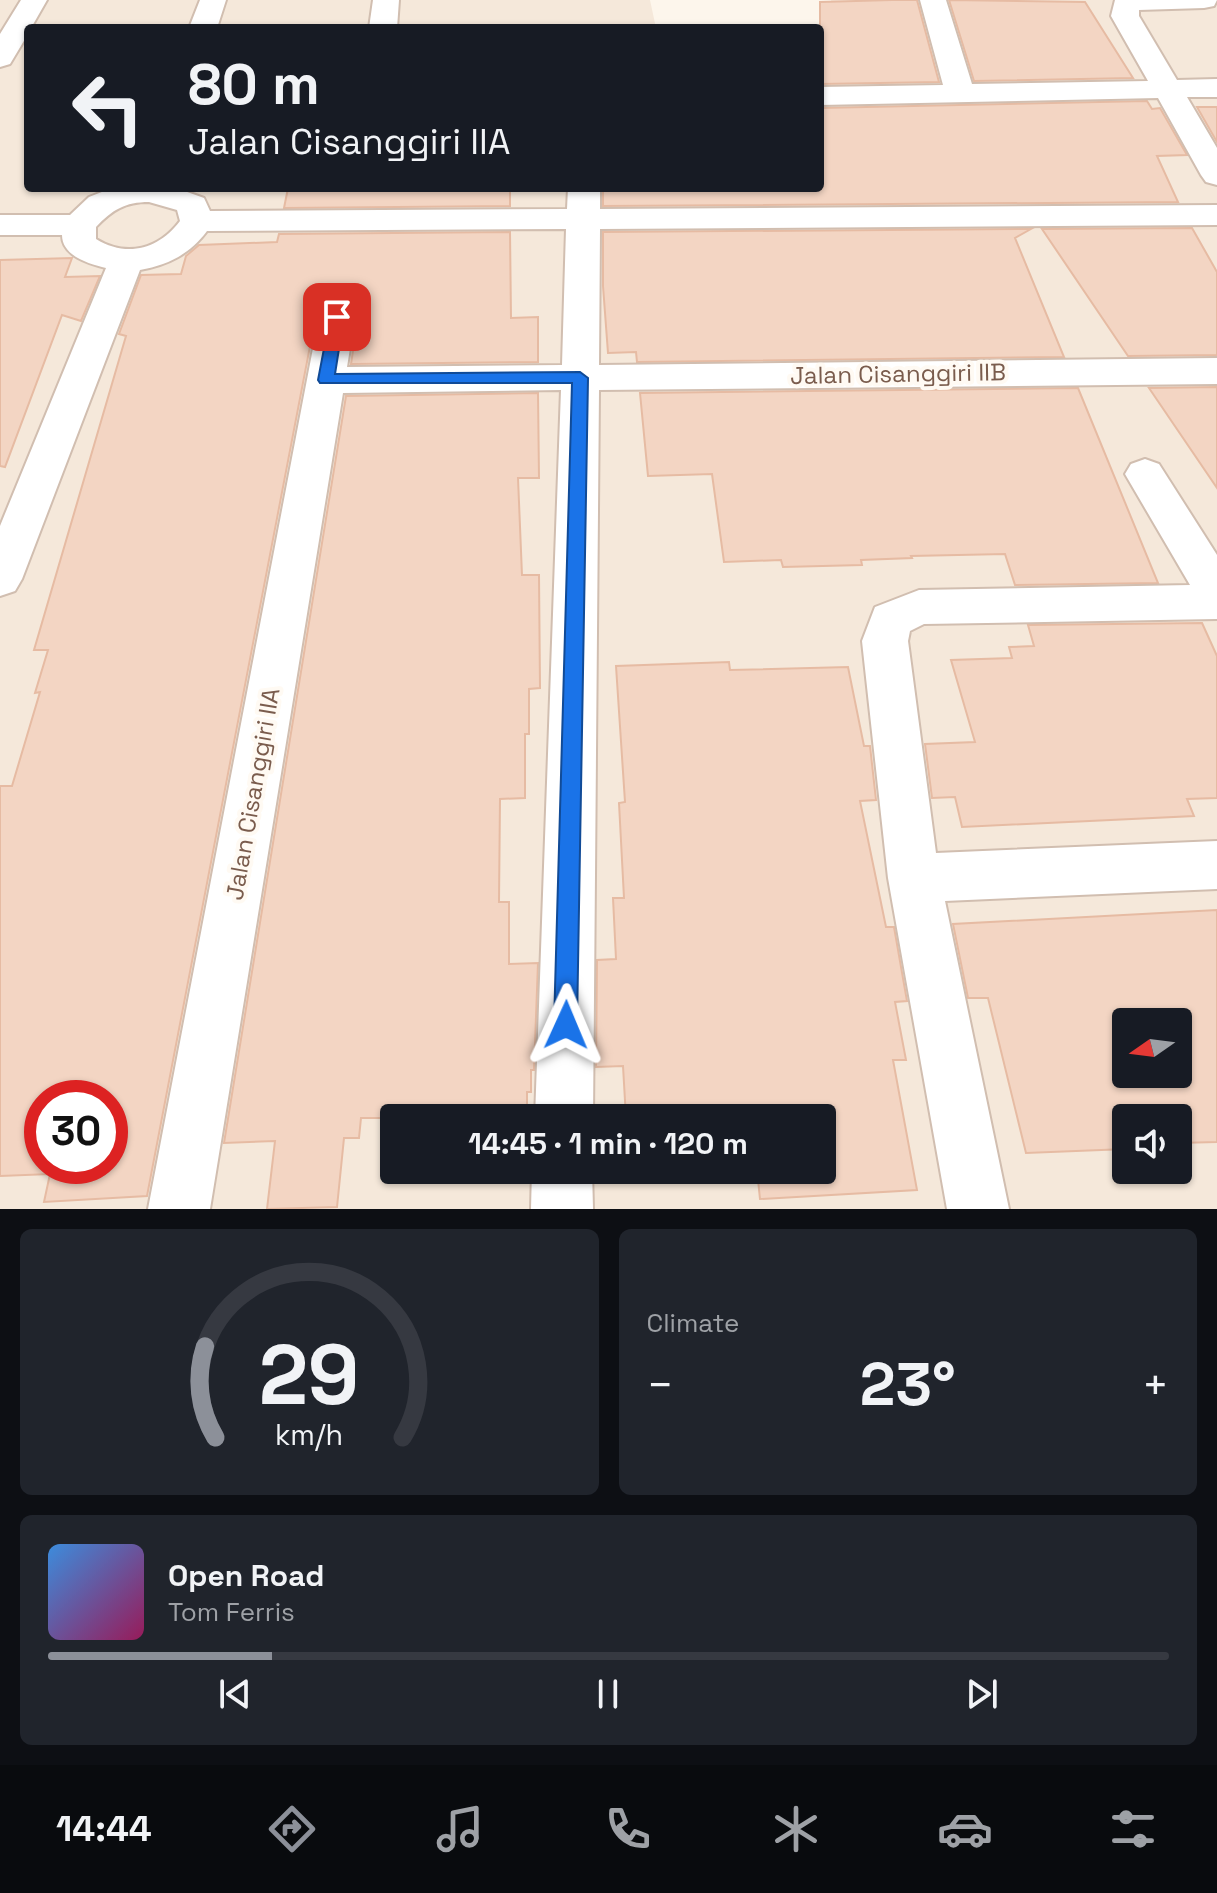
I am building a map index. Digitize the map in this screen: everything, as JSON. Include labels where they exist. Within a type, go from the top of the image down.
[{"type":"street","points":[[0,58],[34,0]]},
{"type":"street","points":[[204,24],[213,0]]},
{"type":"street","points":[[383,24],[386,0]]},
{"type":"street","points":[[933,0],[961,95]]},
{"type":"street","points":[[1204,0],[1146,1],[1125,5],[1125,16],[1217,175]]},
{"type":"street","points":[[824,96],[1217,88]]},
{"type":"street","points":[[0,225],[79,225],[104,202],[138,192]]},
{"type":"street","points":[[79,225],[79,243],[96,257],[126,262],[159,255],[186,240],[197,221],[192,205],[173,194],[159,192]]},
{"type":"street","points":[[197,221],[584,204],[1217,215]]},
{"type":"street","points":[[564,1104],[584,204]]},
{"type":"street","points":[[0,579],[126,262]]},
{"type":"street","name":"Jalan Cisanggiri IIA","points":[[179,1209],[337,317]]},
{"type":"street","name":"Jalan Cisanggiri IIB","points":[[580,378],[1217,371]]},
{"type":"street","points":[[326,380],[580,378]]},
{"type":"street","points":[[1145,474],[1217,592]]},
{"type":"street","points":[[978,1209],[914,878],[885,641],[891,620],[919,607],[1217,602]]},
{"type":"street","points":[[914,878],[1217,865]]},
{"type":"street","points":[[562,1184],[562,1209]]},
{"type":"shaded area","points":[[0,0],[650,0],[655,24],[24,24],[24,192],[824,192],[824,31],[832,31],[831,0],[1217,0],[1217,1209],[0,1209]]},
{"type":"building","points":[[917,0],[939,82],[824,84],[824,24],[820,24],[820,2]]},
{"type":"building","points":[[949,0],[1085,2],[1133,78],[974,81]]},
{"type":"building","points":[[1147,101],[1152,109],[1160,108],[1187,155],[1157,156],[1178,202],[603,206],[603,192],[824,192],[824,108]]},
{"type":"building","points":[[1197,107],[1217,107],[1217,142]]},
{"type":"building","points":[[287,192],[510,192],[510,206],[284,208]]},
{"type":"building","points":[[1192,228],[1217,272],[1217,355],[1128,356],[1042,229]]},
{"type":"building","points":[[1031,229],[1015,238],[1064,357],[637,362],[636,352],[608,353],[603,232]]},
{"type":"building","points":[[510,232],[511,318],[538,317],[538,362],[351,364],[358,317],[353,307],[336,302],[323,306],[316,315],[147,1196],[44,1202],[48,1184],[128,1184],[128,1080],[24,1080],[24,1175],[0,1176],[0,786],[12,786],[40,692],[35,693],[48,650],[34,650],[126,336],[119,334],[141,275],[181,274],[186,256],[199,245],[277,242],[279,234]]},
{"type":"building","points":[[72,258],[65,277],[100,276],[81,321],[62,315],[5,467],[0,466],[0,260]]},
{"type":"building","points":[[1217,387],[1217,488],[1149,388]]},
{"type":"building","points":[[1078,388],[1158,583],[1015,585],[1005,554],[911,556],[861,560],[862,565],[783,567],[781,560],[724,562],[712,474],[648,476],[640,393]]},
{"type":"building","points":[[538,393],[539,478],[518,478],[522,575],[539,575],[540,688],[529,689],[525,798],[500,799],[499,902],[509,902],[509,964],[538,963],[534,1070],[531,1070],[531,1092],[527,1092],[527,1104],[380,1104],[380,1118],[361,1118],[359,1138],[344,1138],[337,1207],[267,1209],[275,1141],[224,1143],[346,396]]},
{"type":"building","points":[[1202,623],[1217,656],[1217,798],[1187,799],[1194,816],[962,827],[955,797],[932,798],[925,744],[975,742],[951,660],[1012,658],[1009,647],[1034,646],[1028,625]]},
{"type":"building","points":[[729,662],[730,670],[848,667],[864,746],[870,746],[876,800],[860,801],[886,927],[894,927],[907,1001],[895,1002],[906,1060],[893,1060],[917,1190],[760,1199],[758,1184],[836,1184],[836,1104],[625,1104],[623,1066],[596,1067],[597,960],[616,959],[613,898],[624,898],[619,803],[625,802],[616,666]]},
{"type":"building","points":[[1217,910],[1217,1142],[1192,1143],[1192,1104],[1112,1104],[1112,1150],[1026,1153],[988,998],[968,998],[953,924]]},
{"type":"route","points":[[337,317],[326,380],[580,378],[566,1025]]}]
